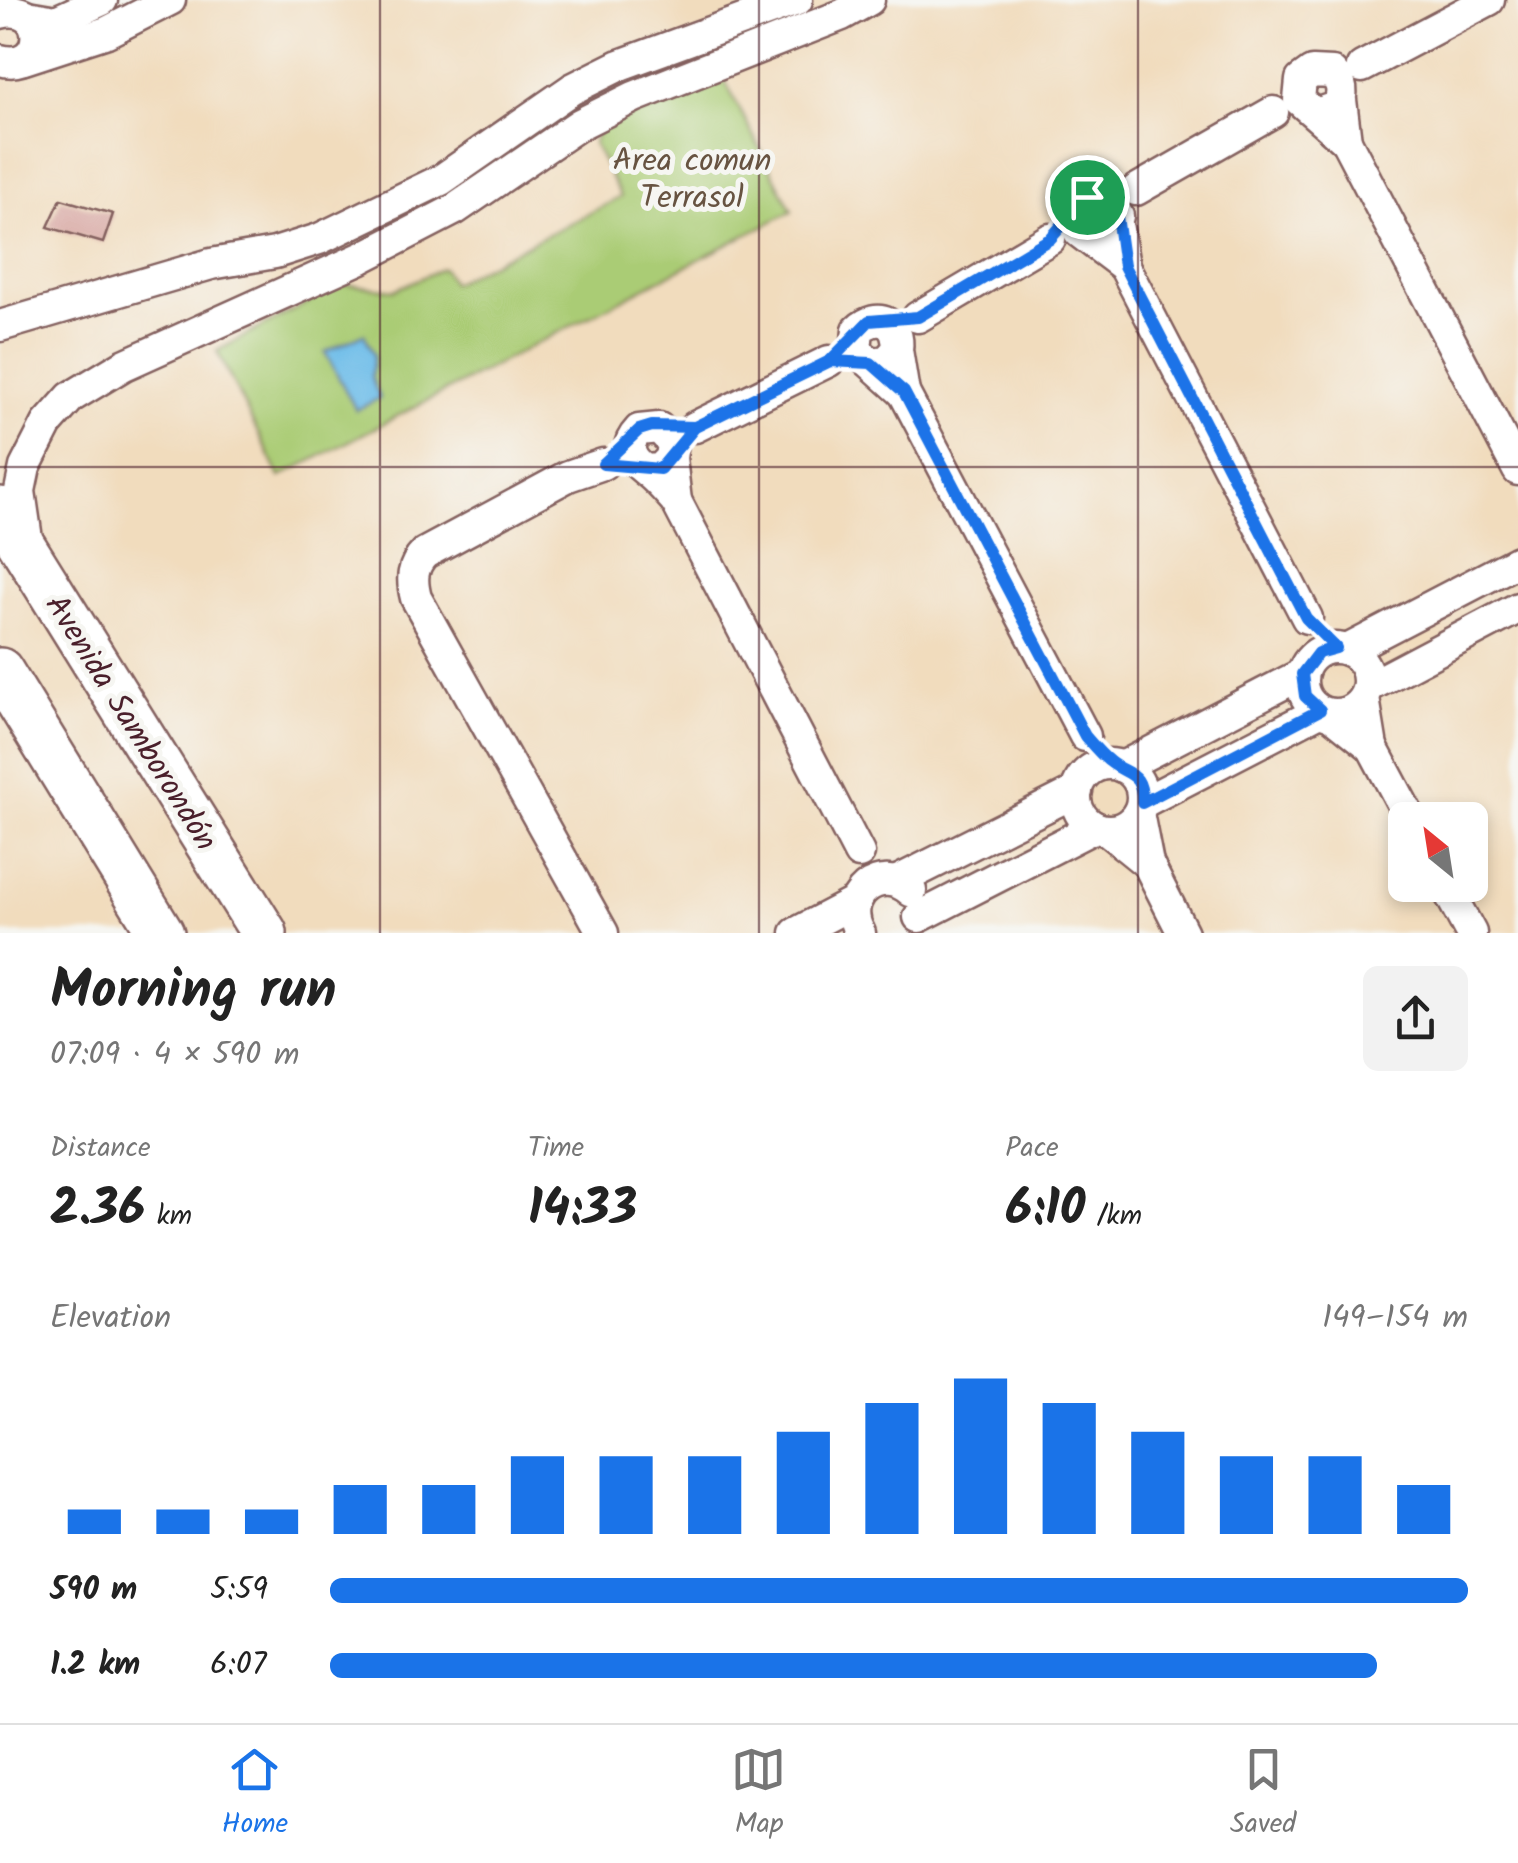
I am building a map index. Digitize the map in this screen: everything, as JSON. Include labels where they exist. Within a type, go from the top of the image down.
[{"type":"highway","name":"Avenida Samborondón","points":[[0,510],[264,933]]},
{"type":"highway","points":[[0,671],[161,933]]},
{"type":"street","points":[[12,11],[56,21],[102,0]]},
{"type":"street","points":[[10,63],[107,32],[170,0]]},
{"type":"street","points":[[0,326],[210,264],[274,252],[347,226],[441,180],[588,81],[620,65],[797,0]]},
{"type":"street","points":[[32,562],[21,510],[24,467],[47,424],[71,397],[170,344],[361,258],[454,210],[580,124],[634,97],[842,16],[870,0]]},
{"type":"street","points":[[830,361],[883,354],[918,317],[1050,239],[1085,201],[1136,190],[1273,112],[1310,75],[1362,66],[1488,0]]},
{"type":"street","points":[[10,63],[31,53],[37,38],[36,30],[12,11]]},
{"type":"street","points":[[1273,112],[1327,104],[1362,66]]},
{"type":"street","points":[[1310,75],[1300,100],[1327,104]]},
{"type":"street","points":[[1327,104],[1518,470]]},
{"type":"street","points":[[1050,239],[1103,230],[1136,190]]},
{"type":"street","points":[[1085,201],[1076,226],[1103,230]]},
{"type":"street","points":[[347,226],[361,258]]},
{"type":"street","points":[[1103,230],[1306,618],[1364,665],[1372,748],[1400,802]]},
{"type":"street","points":[[603,933],[416,598],[412,584],[416,562],[425,552],[568,476],[603,464],[657,461],[695,427],[830,361],[867,325],[918,317]]},
{"type":"street","points":[[867,325],[856,350],[883,354]]},
{"type":"street","points":[[883,354],[1085,736],[1138,781],[1148,864],[1183,933]]},
{"type":"street","points":[[603,464],[643,431],[695,427]]},
{"type":"street","points":[[643,431],[670,436],[657,461]]},
{"type":"street","points":[[657,461],[875,889]]},
{"type":"street","points":[[796,933],[1079,785],[1092,769],[1117,765],[1304,669],[1318,653],[1342,649],[1518,562]]},
{"type":"street","points":[[875,889],[915,896],[916,928],[1100,828],[1126,826],[1140,808],[1325,712],[1348,711],[1366,692],[1518,608]]},
{"type":"street","points":[[1306,618],[1305,696],[1372,748]]},
{"type":"street","points":[[1085,736],[1080,812],[1148,864]]},
{"type":"street","points":[[860,933],[853,914],[875,889]]},
{"type":"street","points":[[1454,902],[1470,933]]},
{"type":"green space","name":"Area comun Terrasol","points":[[723,77],[792,211],[280,477],[217,351],[343,284],[394,290],[443,268],[452,283],[621,197],[593,143],[600,127]]},
{"type":"water","points":[[364,334],[374,355],[371,377],[380,398],[356,410],[325,352]]},
{"type":"building","points":[[61,199],[113,214],[103,243],[48,227]]},
{"type":"route","points":[[1087,197],[1050,239],[918,317],[869,321],[830,361],[695,427],[652,426],[639,430],[603,464],[660,469],[695,427],[830,361],[871,363],[904,392],[1085,736],[1112,764],[1132,772],[1142,792],[1142,803],[1320,710],[1305,696],[1302,674],[1311,658],[1336,648],[1306,618],[1124,266],[1116,209],[1107,198],[1087,197]]}]
